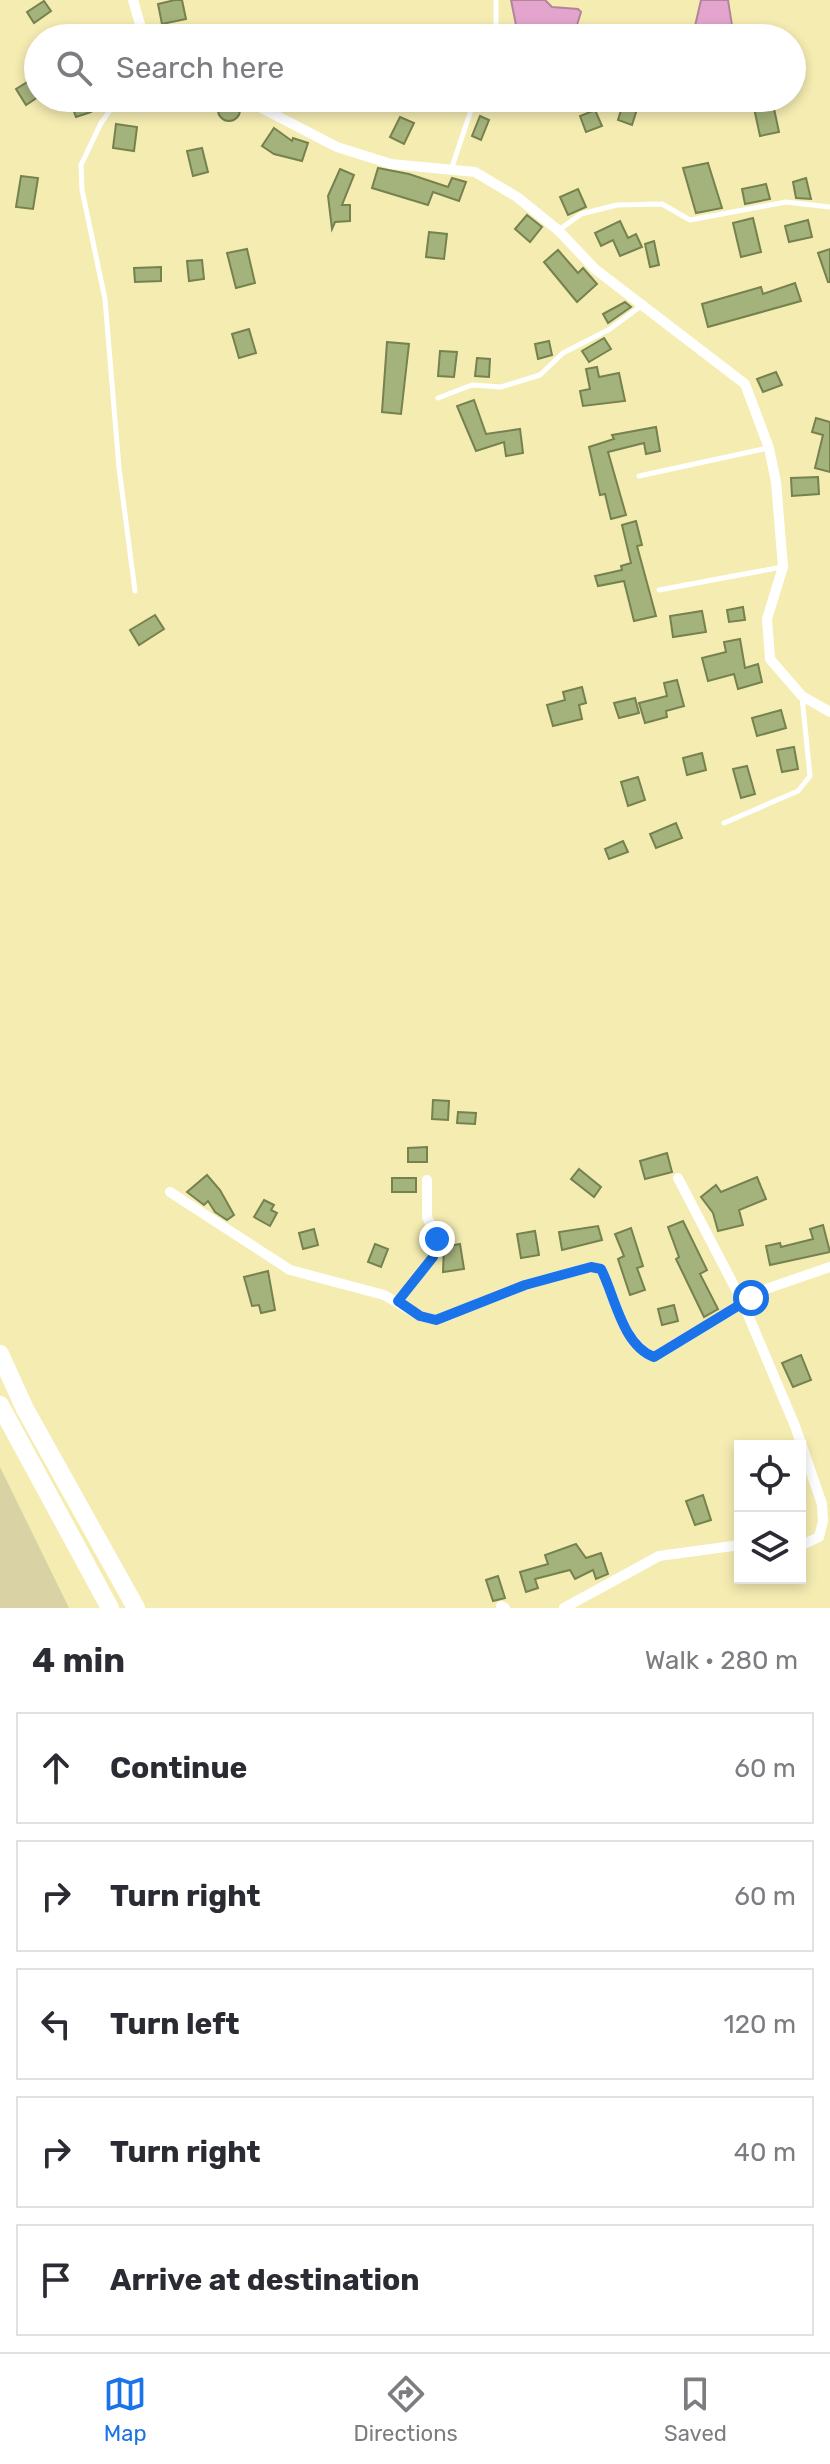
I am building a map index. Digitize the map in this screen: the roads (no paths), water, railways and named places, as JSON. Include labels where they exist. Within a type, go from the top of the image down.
[{"type":"highway","points":[[0,1354],[25,1409],[136,1608]]},
{"type":"highway","points":[[0,1405],[110,1608]]},
{"type":"street","points":[[133,0],[140,24]]},
{"type":"street","points":[[269,112],[337,147],[391,164],[475,172],[517,197],[558,230],[595,269],[745,384],[769,448],[783,567],[767,619],[770,659],[802,696],[830,712]]},
{"type":"street","points":[[678,1178],[743,1303],[795,1426],[822,1504],[823,1521],[819,1537],[806,1543]]},
{"type":"street","points":[[398,1301],[433,1257],[436,1247],[437,1239],[427,1217],[427,1180]]},
{"type":"street","points":[[170,1192],[290,1270],[398,1301],[420,1316],[436,1320],[525,1285],[591,1267],[601,1269],[632,1337],[643,1352],[654,1357],[779,1283],[830,1267]]},
{"type":"street","points":[[564,1608],[659,1556],[734,1546]]},
{"type":"lane","points":[[496,0],[496,24]]},
{"type":"lane","points":[[109,112],[81,165],[82,190],[105,299],[119,468],[135,591]]},
{"type":"lane","points":[[450,171],[470,112]]},
{"type":"lane","points":[[558,230],[581,214],[617,205],[662,204],[690,220],[786,202],[830,207]]},
{"type":"lane","points":[[438,398],[472,385],[501,387],[540,375],[563,353],[610,329],[642,306]]},
{"type":"lane","points":[[639,476],[769,448]]},
{"type":"lane","points":[[659,590],[783,567]]},
{"type":"lane","points":[[724,823],[798,791],[810,776],[802,696]]}]
